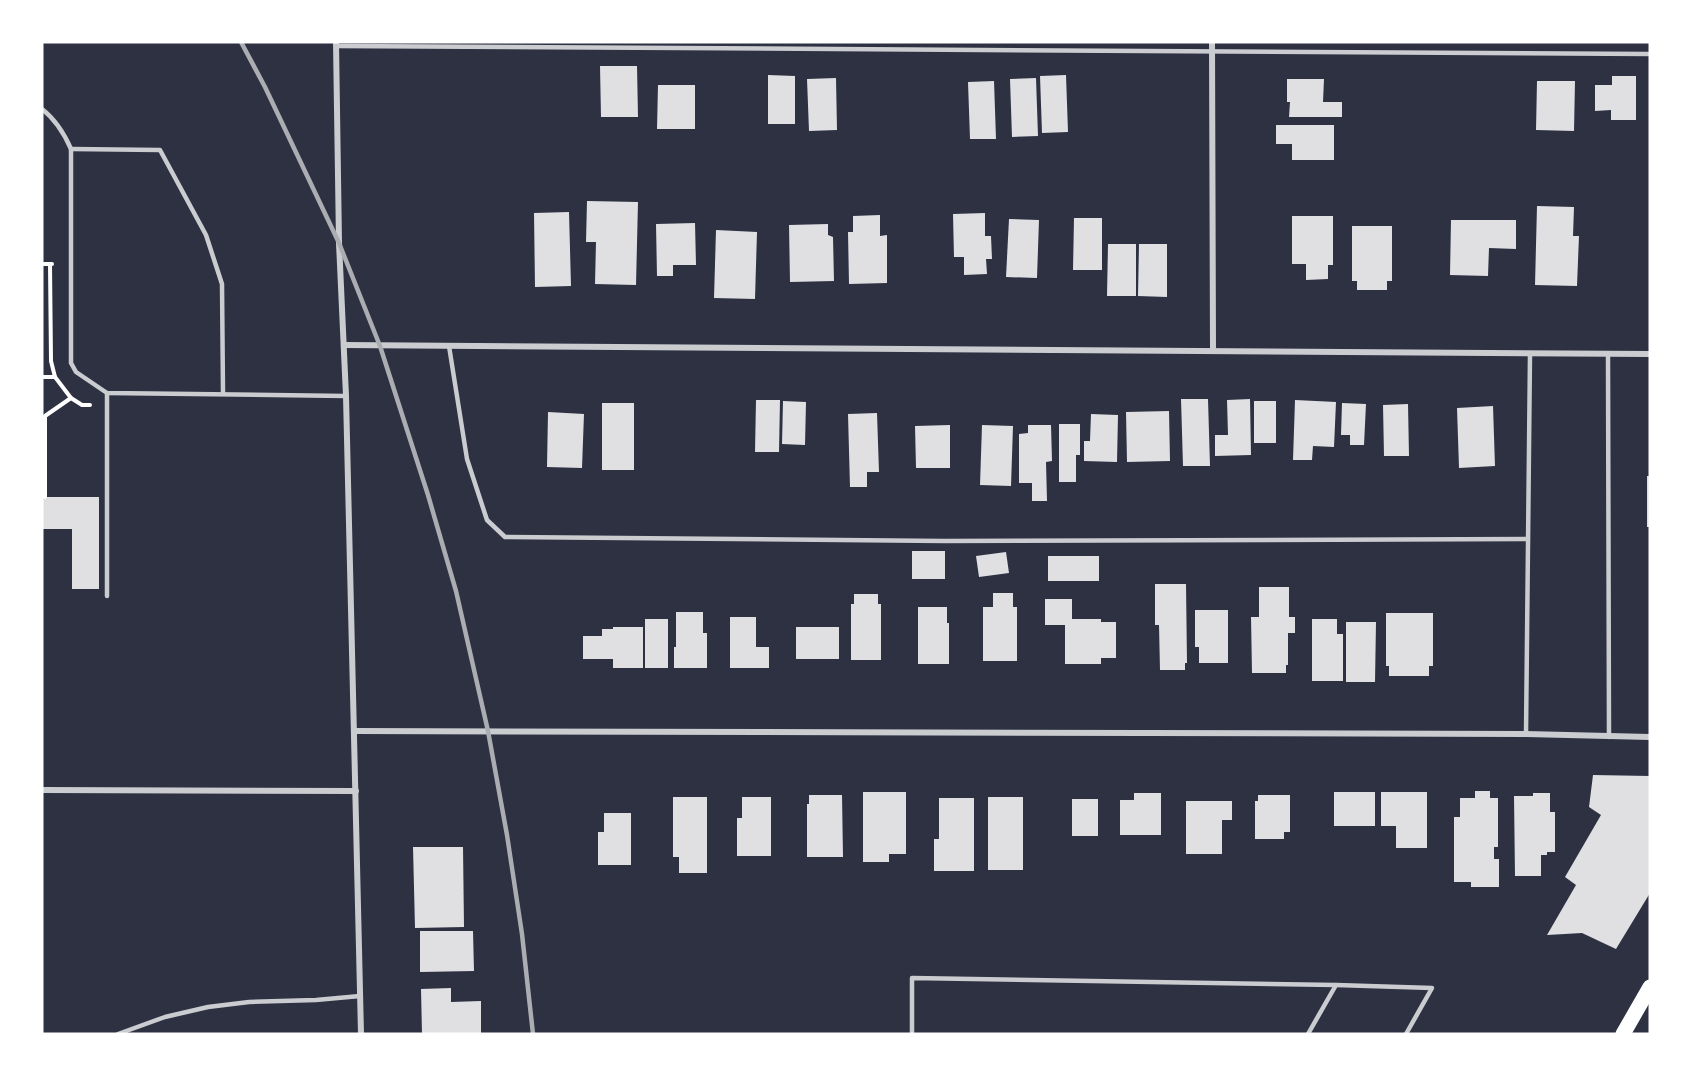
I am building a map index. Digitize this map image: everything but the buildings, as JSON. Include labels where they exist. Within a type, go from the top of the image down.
[{"type":"main road","points":[[1623,1034],[1650,987]]},
{"type":"street","points":[[1212,42],[1213,351]]},
{"type":"street","points":[[336,44],[339,243],[346,396],[361,1034]]},
{"type":"street","points":[[344,345],[1650,354]]},
{"type":"street","points":[[355,731],[1526,734],[1650,737]]},
{"type":"street","points":[[42,790],[356,791]]},
{"type":"lane","points":[[336,44],[1650,54]]},
{"type":"lane","points":[[42,109],[52,117],[63,132],[71,149],[71,363],[76,372],[107,393],[346,396]]},
{"type":"lane","points":[[71,149],[160,150],[206,235],[222,284],[223,393]]},
{"type":"lane","points":[[450,345],[467,459],[487,520],[505,537],[944,541],[1528,539]]},
{"type":"lane","points":[[1526,734],[1530,354]]},
{"type":"lane","points":[[1608,355],[1609,737]]},
{"type":"lane","points":[[107,393],[107,596]]},
{"type":"lane","points":[[912,1034],[912,978],[1432,988],[1406,1034]]},
{"type":"lane","points":[[1308,1034],[1335,985]]},
{"type":"lane","points":[[118,1034],[165,1017],[208,1007],[249,1002],[360,996]]},
{"type":"path","points":[[42,377],[55,377]]},
{"type":"path","points":[[45,497],[43,416],[71,398]]},
{"type":"railway","points":[[241,42],[265,87],[339,243],[380,346],[428,495],[456,591],[488,731],[522,934],[533,1034]]}]
